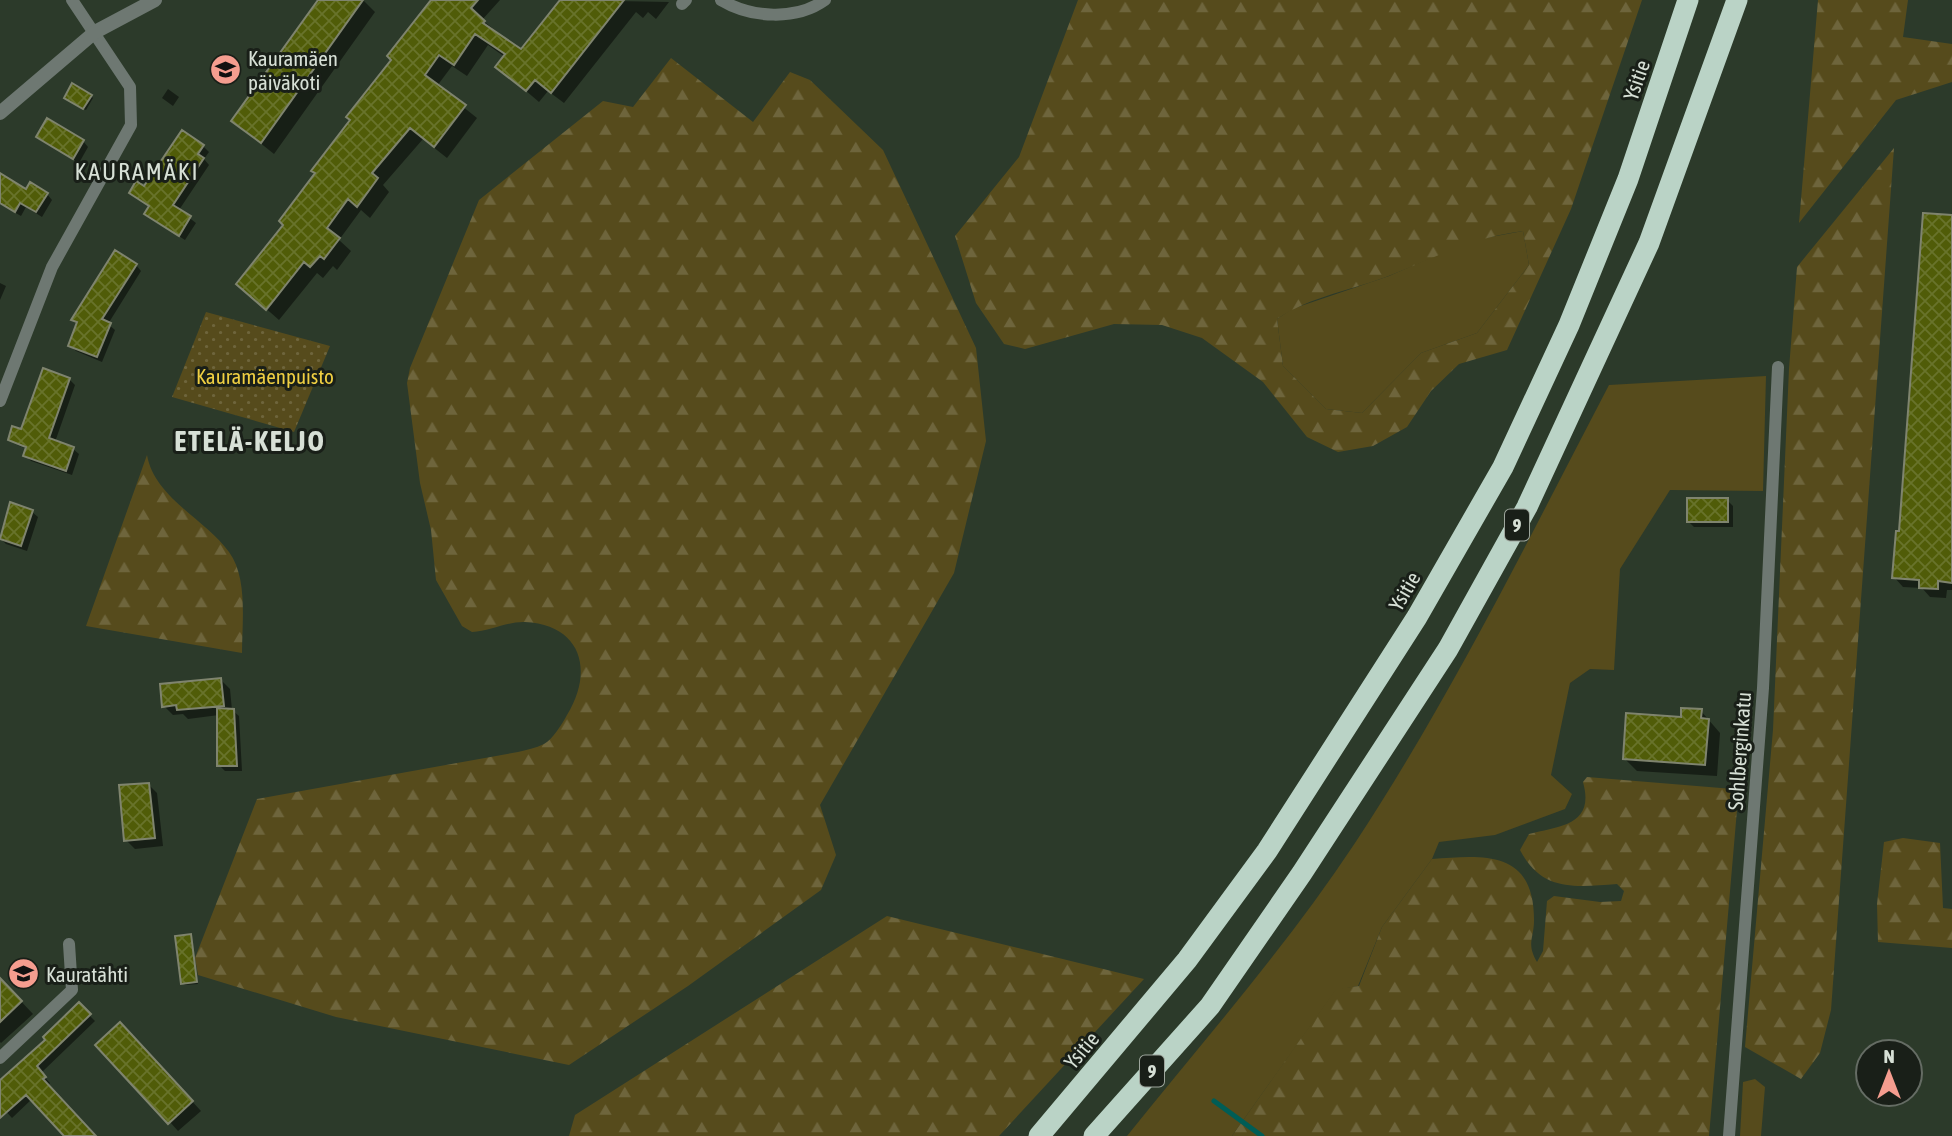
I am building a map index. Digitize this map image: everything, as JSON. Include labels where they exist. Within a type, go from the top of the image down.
[{"type":"highway","name":"Ysitie","points":[[1039,1136],[1187,960],[1267,851],[1418,617],[1503,467],[1569,325],[1628,179],[1688,0]]},
{"type":"highway","name":"9","points":[[1094,1136],[1210,1006],[1302,873],[1448,649],[1527,507],[1649,243],[1737,0]]},
{"type":"highway","points":[[1112,1136],[1210,1006]]},
{"type":"street","points":[[0,401],[52,267],[131,125],[130,87],[72,0]]},
{"type":"street","points":[[0,113],[95,32],[155,0]]},
{"type":"street","points":[[721,0],[736,9],[782,16],[825,0]]},
{"type":"street","name":"Sohlberginkatu","points":[[1729,1136],[1763,688],[1778,368]]},
{"type":"street","points":[[0,1058],[72,990],[69,944]]},
{"type":"green space","points":[[1078,0],[1642,0],[1571,209],[1507,350],[1459,364],[1431,391],[1407,427],[1373,446],[1338,452],[1307,437],[1263,382],[1202,338],[1162,325],[1114,324],[1025,349],[1004,344],[976,303],[955,236],[1019,157]],"holes":[[[1523,231],[1529,265],[1477,333],[1421,353],[1362,413],[1326,409],[1283,366],[1277,319],[1304,305],[1391,275],[1471,243],[1504,234]]]},
{"type":"green space","points":[[1818,0],[1908,0],[1903,37],[1952,44],[1952,82],[1896,100],[1799,223]]},
{"type":"green space","points":[[671,58],[753,122],[790,72],[810,80],[883,150],[976,348],[986,441],[954,573],[820,805],[836,855],[821,890],[688,986],[569,1065],[336,1017],[198,975],[195,958],[257,799],[531,749],[551,739],[567,715],[580,682],[581,667],[578,653],[570,641],[544,625],[525,622],[472,632],[462,626],[436,580],[431,530],[420,483],[407,383],[410,368],[479,200],[603,101],[633,107]]},
{"type":"green space","points":[[1894,148],[1831,1010],[1820,1053],[1801,1079],[1745,1047],[1773,730],[1789,369],[1797,267]]},
{"type":"green space","points":[[1523,231],[1529,265],[1477,333],[1421,353],[1362,413],[1326,409],[1283,366],[1277,319],[1292,309],[1389,276],[1469,241]]},
{"type":"green space","name":"Kauramäenpuisto","points":[[206,312],[330,346],[294,432],[172,397]]},
{"type":"green space","points":[[1766,376],[1763,491],[1670,490],[1620,569],[1614,670],[1590,669],[1570,683],[1551,775],[1572,794],[1565,809],[1495,835],[1439,842],[1432,859],[1382,927],[1358,986],[1336,990],[1232,1136],[1127,1136],[1302,919],[1355,843],[1456,675],[1609,385]]},
{"type":"green space","points":[[147,455],[152,470],[170,496],[219,540],[235,563],[243,601],[242,653],[86,626]]},
{"type":"green space","points":[[1587,777],[1733,789],[1738,798],[1709,1136],[1232,1136],[1336,989],[1359,986],[1382,927],[1432,859],[1488,858],[1516,869],[1526,880],[1532,897],[1534,920],[1531,945],[1537,962],[1543,951],[1547,901],[1554,896],[1600,902],[1621,901],[1624,891],[1617,884],[1574,886],[1549,880],[1529,864],[1520,850],[1529,834],[1563,825],[1580,815],[1585,796],[1583,782]]},
{"type":"green space","points":[[1903,838],[1940,843],[1943,908],[1952,909],[1952,948],[1878,942],[1877,904],[1884,842]]},
{"type":"green space","points":[[887,916],[1144,979],[999,1136],[569,1136],[575,1115]]},
{"type":"green space","points":[[1755,1079],[1765,1087],[1761,1136],[1740,1136],[1743,1082]]},
{"type":"building","points":[[318,0],[363,0],[261,143],[231,121]]},
{"type":"building","points":[[431,0],[478,0],[471,8],[485,21],[483,23],[521,49],[560,0],[624,0],[551,93],[535,80],[526,91],[495,67],[505,54],[475,34],[454,65],[439,55],[425,75],[466,105],[434,147],[410,128],[372,173],[378,178],[357,207],[348,199],[327,228],[340,238],[324,259],[320,256],[310,267],[304,262],[266,310],[236,284],[283,225],[279,221],[315,173],[311,171],[350,120],[346,117],[391,60],[387,56]]},
{"type":"building","points":[[72,83],[92,95],[83,109],[64,98]]},
{"type":"building","points":[[47,118],[84,140],[73,159],[36,137]]},
{"type":"building","points":[[182,130],[204,145],[198,154],[204,158],[173,205],[191,216],[179,236],[144,214],[149,206],[129,193],[136,181],[144,186]]},
{"type":"building","points":[[0,173],[26,189],[30,182],[48,193],[36,212],[20,203],[15,212],[0,203]]},
{"type":"building","points":[[1923,213],[1952,215],[1952,583],[1938,581],[1938,589],[1919,588],[1919,580],[1892,578],[1896,531],[1899,531]]},
{"type":"building","points":[[115,250],[137,264],[102,319],[111,323],[97,357],[68,346],[77,322],[71,320]]},
{"type":"building","points":[[43,368],[70,378],[49,438],[74,447],[66,471],[23,456],[26,447],[8,440],[12,426],[21,429]]},
{"type":"building","points":[[1687,498],[1728,498],[1728,522],[1687,522]]},
{"type":"building","points":[[10,502],[33,510],[21,546],[0,539]]},
{"type":"building","points":[[221,678],[224,706],[177,710],[176,705],[162,707],[160,684]]},
{"type":"building","points":[[217,708],[234,709],[237,766],[217,766]]},
{"type":"building","points":[[1681,708],[1702,709],[1701,718],[1709,719],[1705,765],[1623,759],[1626,713],[1681,717]]},
{"type":"building","points":[[149,783],[155,838],[124,841],[119,785]]},
{"type":"building","points":[[191,934],[197,982],[181,984],[175,936]]},
{"type":"building","points":[[0,978],[22,1001],[0,1022]]},
{"type":"building","points":[[79,1002],[91,1014],[37,1066],[46,1077],[43,1079],[96,1136],[64,1136],[26,1095],[0,1118],[0,1080],[45,1040],[43,1037]]},
{"type":"building","points":[[120,1022],[193,1101],[168,1124],[95,1045]]},
{"type":"waterway","points":[[1214,1101],[1262,1136]]},
{"type":"place","name":"Kauramäen päiväkoti","points":[[225,70]]},
{"type":"place","name":"Kauratähti","points":[[23,974]]},
{"type":"district","name":"KAURAMÄKI","points":[[137,171]]},
{"type":"district","name":"ETELÄ-KELJO","points":[[250,441]]}]
